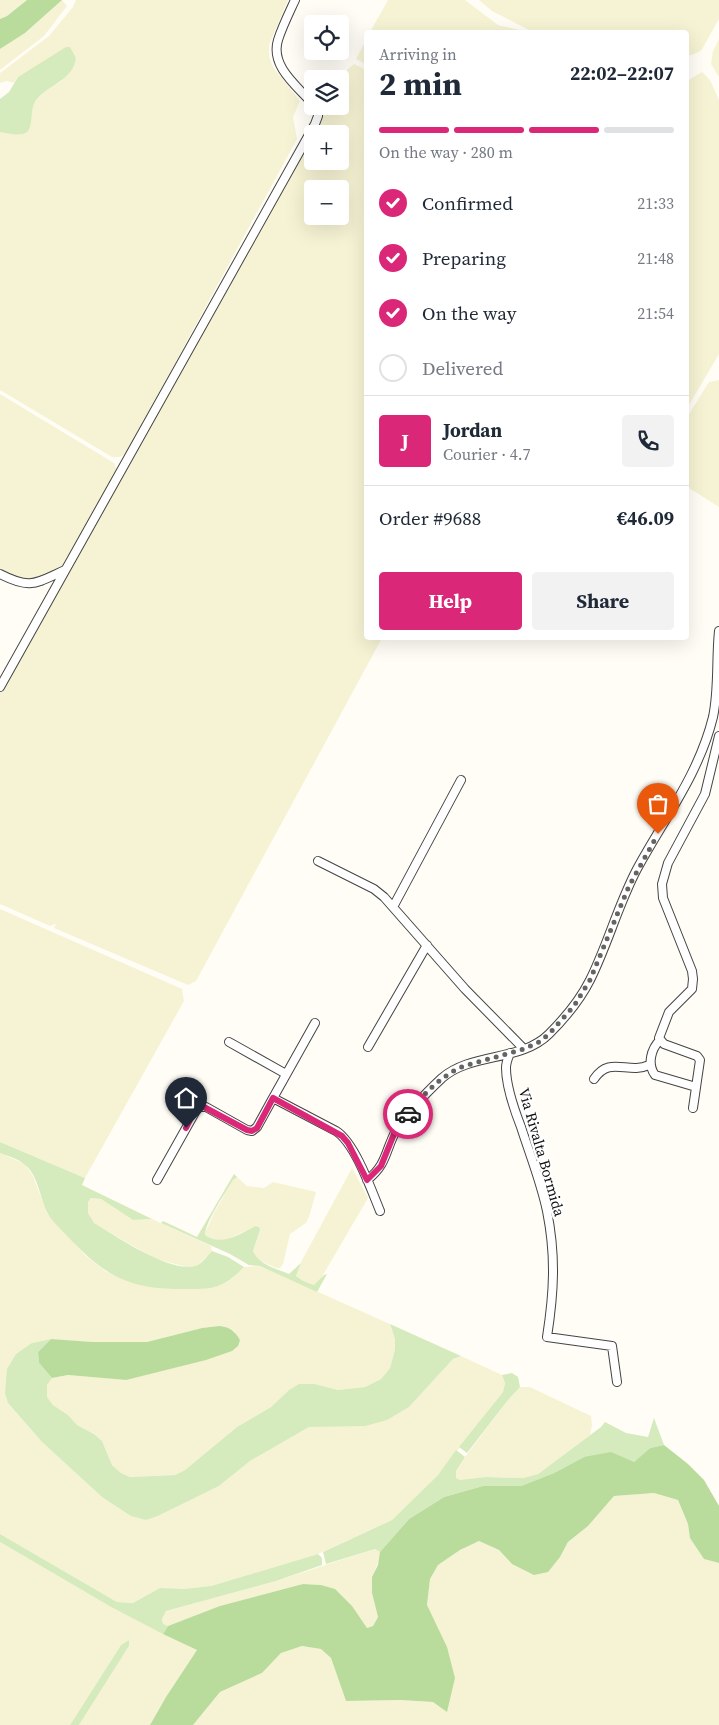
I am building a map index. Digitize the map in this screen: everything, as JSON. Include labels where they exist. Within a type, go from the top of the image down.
[{"type":"street","points":[[295,0],[277,41],[277,58],[280,66],[304,94]]},
{"type":"street","points":[[0,687],[315,124],[318,115]]},
{"type":"street","points":[[0,574],[25,584],[40,582],[66,570]]},
{"type":"street","points":[[367,1180],[381,1166],[399,1126],[414,1106],[441,1079],[464,1066],[524,1049],[539,1042],[549,1034],[574,1006],[590,980],[634,876],[695,768],[709,731],[718,697],[719,631]]},
{"type":"street","points":[[693,1108],[700,1065],[697,1056],[664,1044],[660,1040],[659,1034],[669,1012],[691,990],[693,981],[692,971],[663,898],[662,880],[671,857],[705,794],[719,736]]},
{"type":"street","points":[[393,907],[461,780]]},
{"type":"street","points":[[318,861],[376,891],[393,907],[465,989],[524,1049]]},
{"type":"street","points":[[368,1047],[427,945]]},
{"type":"street","points":[[157,1180],[198,1107],[206,1107],[247,1130],[252,1131],[257,1128],[314,1023]]},
{"type":"street","points":[[660,1040],[655,1045],[650,1065],[654,1075],[696,1087]]},
{"type":"street","points":[[229,1042],[286,1074]]},
{"type":"street","name":"Via Rivalta Bormida","points":[[510,1053],[506,1070],[511,1097],[537,1172],[550,1229],[554,1263],[553,1295],[547,1337],[612,1346],[617,1382]]},
{"type":"street","points":[[594,1079],[603,1069],[612,1065],[636,1069],[650,1065]]},
{"type":"street","points":[[273,1098],[342,1136],[348,1143],[367,1180],[380,1211]]},
{"type":"shaded area","points":[[0,0],[27,0],[7,16],[0,19]]},
{"type":"shaded area","points":[[62,0],[67,6],[44,36],[0,70],[0,49],[25,33]]},
{"type":"shaded area","points":[[76,0],[288,0],[269,45],[269,56],[273,67],[300,101],[293,117],[297,139],[126,453],[120,457],[112,457],[0,390],[0,132],[22,134],[27,132],[36,100],[45,91],[63,80],[31,69],[18,77],[14,83],[7,81],[0,83],[0,73],[49,36],[73,7]]},
{"type":"shaded area","points":[[388,0],[465,0],[498,25],[519,30],[371,30]]},
{"type":"shaded area","points":[[479,0],[719,0],[719,19],[701,51],[692,55],[689,55],[689,30],[529,30],[492,11]]},
{"type":"shaded area","points":[[719,39],[719,77],[711,64],[713,51]]},
{"type":"shaded area","points":[[364,44],[364,63],[356,59]]},
{"type":"shaded area","points":[[354,64],[364,69],[364,640],[381,640],[196,981],[188,985],[54,928],[56,924],[50,926],[0,904],[0,690],[304,149],[304,170],[349,170],[349,125],[318,124],[322,115],[349,115],[349,70],[347,70]]},
{"type":"shaded area","points":[[702,72],[710,80],[719,100],[719,354],[689,405],[689,80]]},
{"type":"shaded area","points":[[719,380],[719,507],[689,488],[689,414],[709,382]]},
{"type":"shaded area","points":[[0,394],[114,463],[117,470],[60,569],[22,582],[0,570]]},
{"type":"shaded area","points":[[0,909],[182,989],[184,1001],[85,1178],[0,1142]]},
{"type":"shaded area","points":[[0,1153],[25,1164],[33,1176],[47,1213],[86,1256],[107,1272],[168,1289],[196,1289],[232,1278],[244,1267],[260,1266],[390,1324],[395,1339],[395,1349],[390,1368],[381,1379],[365,1387],[338,1390],[315,1384],[289,1390],[271,1407],[237,1427],[185,1470],[175,1475],[130,1477],[121,1473],[112,1465],[102,1441],[94,1434],[77,1425],[68,1415],[53,1405],[47,1397],[47,1385],[52,1378],[68,1375],[126,1380],[236,1332],[220,1326],[202,1328],[147,1342],[93,1342],[51,1339],[32,1343],[8,1403],[42,1442],[102,1497],[146,1520],[219,1486],[250,1461],[309,1427],[323,1426],[409,1407],[453,1359],[461,1356],[502,1375],[505,1383],[503,1392],[438,1475],[392,1520],[318,1554],[211,1586],[160,1589],[133,1603],[117,1602],[0,1534]]},
{"type":"shaded area","points":[[352,1168],[368,1198],[319,1282],[314,1285],[302,1281],[296,1276],[301,1262]]},
{"type":"shaded area","points":[[237,1177],[247,1186],[264,1188],[273,1182],[316,1192],[306,1223],[290,1234],[283,1264],[280,1268],[259,1260],[254,1255],[253,1251],[260,1230],[255,1226],[224,1241],[212,1240],[205,1235],[214,1213],[233,1180]]},
{"type":"shaded area","points":[[91,1198],[101,1199],[133,1220],[152,1219],[211,1246],[212,1251],[197,1266],[187,1267],[156,1259],[93,1223],[88,1213],[88,1202]]},
{"type":"shaded area","points":[[520,1387],[530,1387],[591,1416],[590,1435],[538,1474],[523,1478],[486,1477],[460,1481],[456,1478],[456,1471],[508,1400]]},
{"type":"shaded area","points":[[654,1493],[678,1500],[688,1524],[691,1538],[704,1559],[719,1563],[719,1725],[193,1725],[220,1692],[262,1673],[281,1653],[302,1646],[322,1649],[331,1658],[346,1701],[400,1700],[433,1702],[447,1711],[427,1605],[430,1579],[438,1565],[460,1550],[479,1541],[499,1550],[512,1564],[560,1557],[568,1542],[588,1526],[614,1496]]},
{"type":"shaded area","points":[[0,1542],[111,1607],[197,1650],[150,1725],[79,1725],[129,1646],[129,1640],[121,1645],[70,1725],[0,1725]]},
{"type":"shaded area","points":[[375,1549],[380,1552],[380,1558],[372,1578],[372,1593],[378,1617],[373,1626],[367,1628],[360,1619],[321,1585],[303,1584],[168,1626],[163,1624],[162,1618],[166,1611],[276,1581]]},
{"type":"green space","points":[[27,0],[62,0],[25,33],[0,49],[0,19],[7,16]]},
{"type":"green space","points":[[66,47],[70,47],[76,58],[74,65],[66,77],[37,99],[33,107],[30,126],[27,132],[18,134],[0,132],[0,99],[9,92],[18,77]]},
{"type":"green space","points":[[0,1142],[85,1178],[82,1185],[152,1219],[133,1220],[101,1199],[91,1198],[88,1202],[88,1213],[94,1223],[143,1252],[157,1259],[184,1267],[197,1265],[212,1251],[228,1257],[244,1267],[221,1285],[207,1288],[161,1288],[145,1286],[118,1277],[105,1270],[81,1251],[54,1223],[47,1212],[38,1186],[29,1168],[22,1162],[0,1153]]},
{"type":"green space","points":[[234,1174],[237,1177],[233,1180],[212,1215],[205,1235],[217,1240],[224,1240],[237,1236],[255,1226],[259,1227],[260,1230],[253,1251],[255,1256],[268,1266],[289,1274],[301,1263],[296,1276],[314,1285],[327,1274],[317,1292],[260,1266],[249,1265],[230,1254],[161,1223],[163,1221],[197,1237]]},
{"type":"green space","points":[[390,1324],[461,1356],[453,1359],[409,1407],[387,1420],[365,1426],[309,1427],[250,1461],[219,1486],[146,1520],[131,1516],[102,1497],[42,1442],[8,1403],[5,1393],[7,1369],[16,1354],[32,1343],[51,1339],[38,1352],[39,1363],[52,1378],[47,1385],[47,1397],[53,1405],[68,1415],[77,1425],[94,1434],[102,1441],[112,1465],[121,1473],[130,1477],[175,1475],[185,1470],[237,1427],[271,1407],[289,1390],[299,1384],[315,1384],[338,1390],[365,1387],[381,1379],[390,1368],[395,1349],[395,1339]]},
{"type":"green space","points":[[219,1326],[232,1330],[240,1340],[238,1346],[232,1351],[206,1360],[126,1380],[68,1375],[52,1378],[39,1363],[38,1352],[51,1339],[93,1342],[147,1342],[202,1328]]},
{"type":"green space","points":[[512,1373],[518,1377],[520,1387],[467,1453],[459,1447],[503,1392],[505,1383],[502,1375]]},
{"type":"green space","points":[[654,1418],[664,1445],[650,1448],[634,1462],[584,1457],[554,1473],[521,1486],[483,1486],[444,1497],[409,1519],[380,1552],[375,1549],[326,1564],[323,1552],[392,1520],[438,1475],[456,1450],[465,1457],[456,1471],[456,1478],[460,1480],[486,1477],[523,1478],[538,1474],[605,1422],[626,1433],[648,1437]]},
{"type":"green space","points":[[664,1445],[688,1464],[704,1480],[719,1506],[719,1563],[704,1559],[690,1538],[688,1524],[678,1500],[654,1493],[614,1496],[588,1526],[568,1542],[560,1557],[548,1572],[534,1575],[512,1564],[499,1550],[479,1541],[460,1550],[438,1565],[430,1579],[427,1605],[447,1647],[455,1678],[447,1712],[433,1702],[400,1700],[346,1701],[331,1658],[321,1649],[302,1646],[281,1653],[262,1673],[220,1692],[193,1725],[150,1725],[197,1650],[163,1634],[168,1626],[220,1606],[303,1584],[321,1585],[335,1589],[352,1606],[367,1628],[373,1626],[378,1617],[372,1593],[372,1577],[378,1565],[380,1552],[409,1519],[444,1497],[483,1486],[521,1486],[554,1473],[584,1457],[611,1452],[634,1462],[650,1448]]},
{"type":"green space","points":[[0,1534],[117,1602],[133,1603],[160,1588],[183,1589],[211,1586],[318,1554],[322,1558],[322,1565],[276,1581],[166,1611],[162,1619],[163,1624],[168,1626],[163,1634],[111,1607],[0,1542]]},
{"type":"green space","points":[[129,1640],[129,1646],[79,1725],[70,1725],[121,1645]]},
{"type":"way so far","points":[[408,1114],[448,1074],[464,1066],[528,1047],[541,1040],[549,1034],[574,1006],[590,980],[638,867],[658,834]]},
{"type":"route","points":[[186,1128],[195,1110],[202,1106],[252,1131],[257,1128],[273,1098],[336,1131],[346,1139],[367,1180],[381,1166],[394,1134],[408,1114]]}]
